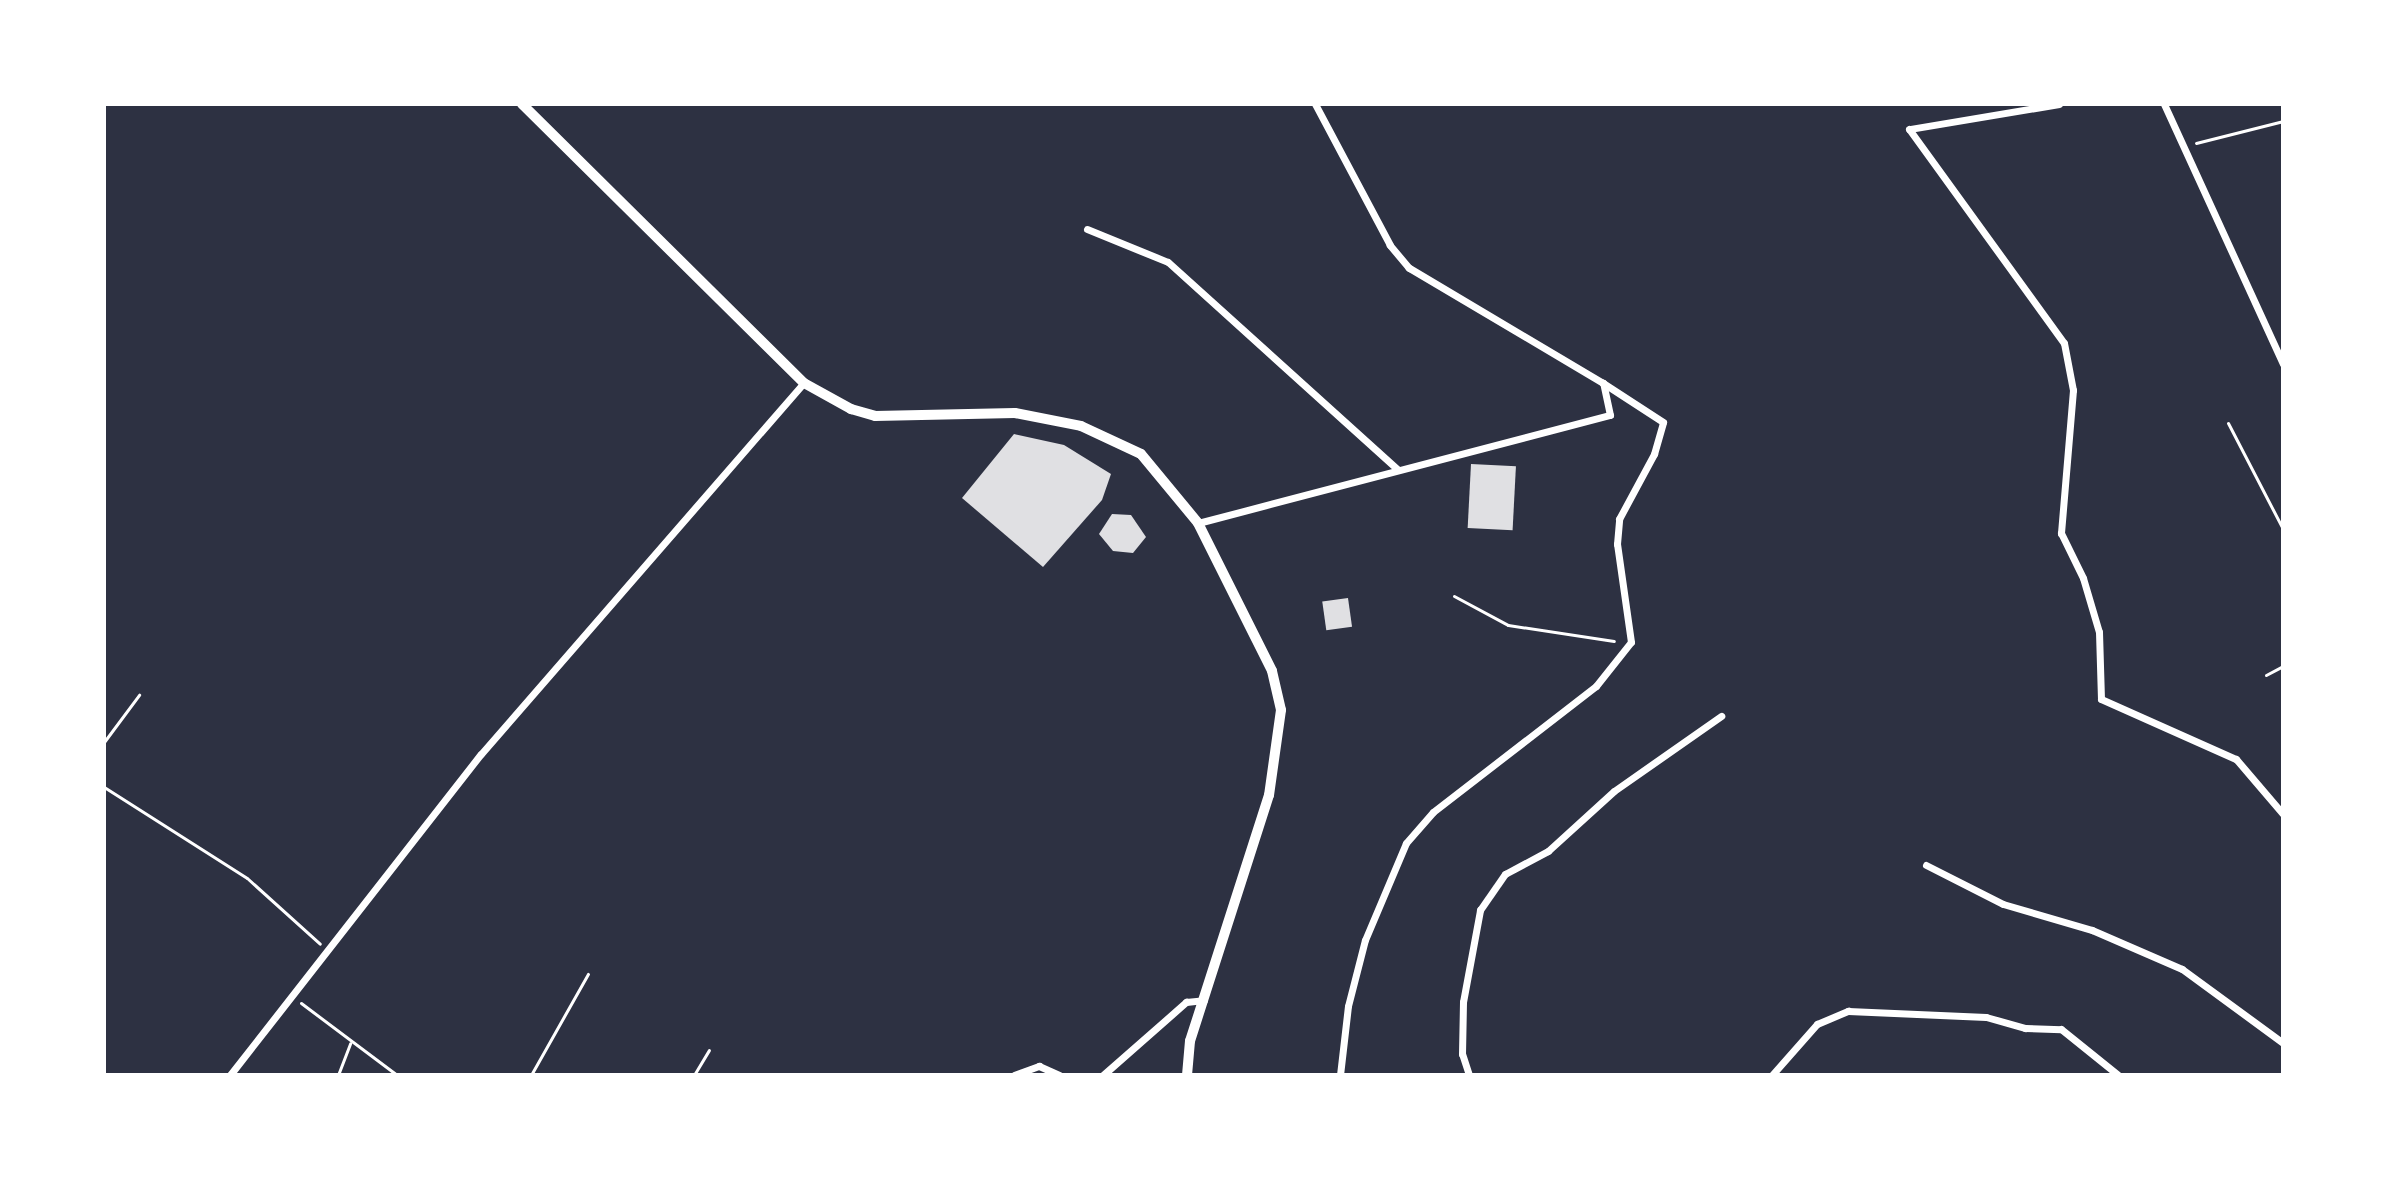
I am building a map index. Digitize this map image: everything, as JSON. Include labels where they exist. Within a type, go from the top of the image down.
[{"type":"main road","points":[[522,104],[804,383],[875,416],[1015,413],[1091,429],[1141,454],[1198,523],[1272,671],[1281,710],[1269,795],[1190,1041],[1187,1075]]},
{"type":"street","points":[[1315,104],[1390,245],[1409,268],[1663,422],[1654,454],[1619,519],[1617,544],[1631,642],[1596,686],[1433,812],[1406,843],[1365,940],[1348,1006],[1340,1075]]},
{"type":"street","points":[[2059,104],[1909,129],[2064,343],[2073,390],[2061,533],[2083,578],[2099,632],[2101,699],[2236,759],[2283,814]]},
{"type":"street","points":[[2164,104],[2283,364]]},
{"type":"street","points":[[1087,229],[1168,262],[1397,469]]},
{"type":"street","points":[[230,1075],[481,754],[804,383]]},
{"type":"street","points":[[1198,523],[1610,415],[1603,383]]},
{"type":"street","points":[[1469,1075],[1462,1054],[1463,1002],[1480,910],[1505,874],[1548,851],[1614,791],[1721,716]]},
{"type":"street","points":[[1926,865],[2003,904],[2092,930],[2182,969],[2283,1043]]},
{"type":"street","points":[[1103,1075],[1186,1002],[1204,1000]]},
{"type":"street","points":[[1772,1075],[1817,1024],[1848,1011],[1986,1017],[2025,1028],[2061,1029],[2118,1075]]},
{"type":"street","points":[[1014,1075],[1039,1066],[1059,1075]]},
{"type":"path","points":[[2184,146],[2283,121]]},
{"type":"path","points":[[2228,423],[2283,529]]},
{"type":"path","points":[[1454,596],[1508,625],[1631,642]]},
{"type":"path","points":[[2266,675],[2283,666]]},
{"type":"path","points":[[104,742],[139,695]]},
{"type":"path","points":[[104,787],[247,878],[328,951]]},
{"type":"path","points":[[531,1075],[588,974]]},
{"type":"path","points":[[292,995],[350,1043],[397,1075]]},
{"type":"path","points":[[338,1075],[350,1043]]},
{"type":"path","points":[[694,1075],[709,1050]]},
{"type":"building","points":[[1014,434],[1064,445],[1111,474],[1102,500],[1043,567],[962,498]]},
{"type":"building","points":[[1471,464],[1516,466],[1513,530],[1468,528]]},
{"type":"building","points":[[1112,514],[1131,515],[1146,537],[1133,553],[1113,551],[1099,534]]},
{"type":"building","points":[[1348,598],[1352,627],[1326,630],[1322,602]]}]
